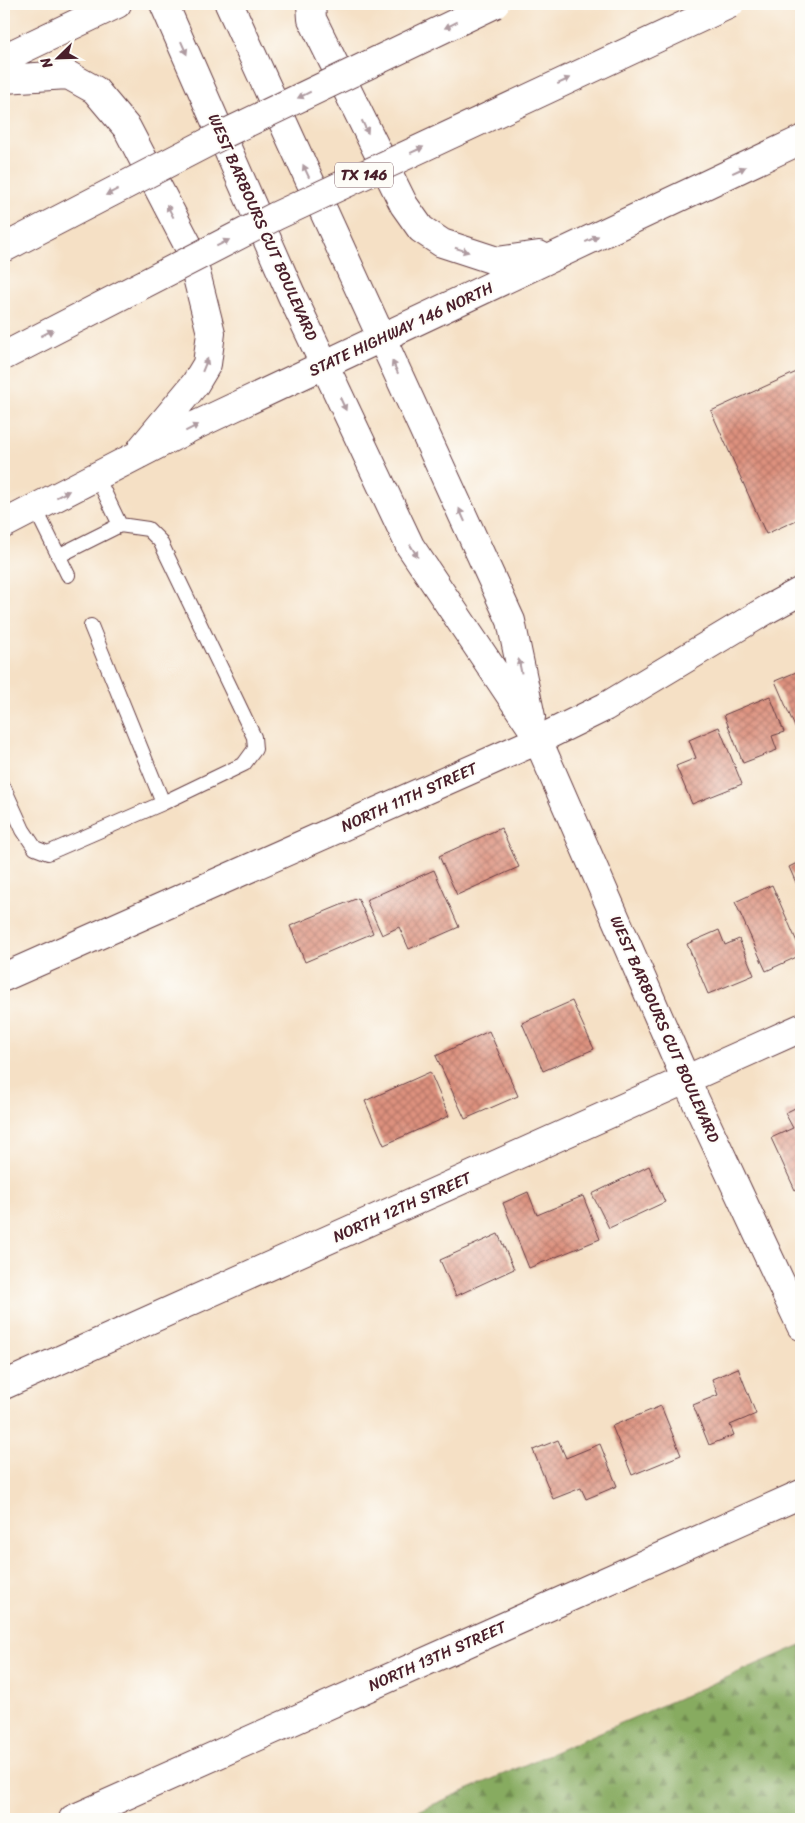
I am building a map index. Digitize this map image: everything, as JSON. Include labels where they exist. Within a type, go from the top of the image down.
[{"type":"main road","points":[[4,58],[116,4]]},
{"type":"main road","name":"WEST BARBOURS CUT BOULEVARD","points":[[164,4],[291,294],[410,546],[536,735],[686,1080],[801,1326]]},
{"type":"main road","name":"WEST BARBOURS CUT BOULEVARD","points":[[228,4],[511,621],[536,735]]},
{"type":"main road","points":[[310,4],[312,19],[404,205],[421,229],[442,243],[497,261],[564,252]]},
{"type":"main road","points":[[4,248],[224,134],[495,4]]},
{"type":"main road","name":"TX 146","points":[[4,356],[276,216],[730,4]]},
{"type":"main road","points":[[4,79],[68,75],[95,90],[126,128],[190,249],[211,334],[207,364],[195,384],[133,459]]},
{"type":"main road","name":"STATE HIGHWAY 146 NORTH","points":[[4,524],[192,427],[801,140]]},
{"type":"main road","name":"NORTH 11TH STREET","points":[[4,977],[536,735],[605,707],[768,608],[801,591]]},
{"type":"main road","name":"NORTH 12TH STREET","points":[[4,1385],[801,1028]]},
{"type":"main road","name":"NORTH 13TH STREET","points":[[73,1819],[801,1494]]},
{"type":"lane","points":[[97,477],[120,525]]},
{"type":"lane","points":[[35,508],[68,575]]},
{"type":"lane","points":[[4,788],[23,830],[35,848],[48,853],[163,803],[244,764],[255,750],[254,737],[160,540],[148,529],[120,525],[58,556]]},
{"type":"lane","points":[[90,626],[163,803]]},
{"type":"green space","points":[[801,1645],[801,1819],[400,1819]]},
{"type":"building","points":[[801,370],[801,518],[766,534],[711,411]]},
{"type":"building","points":[[801,670],[801,741],[775,681]]},
{"type":"building","points":[[770,696],[784,732],[772,736],[777,750],[743,763],[724,715]]},
{"type":"building","points":[[719,727],[742,784],[692,804],[676,766],[696,758],[689,740]]},
{"type":"building","points":[[501,828],[519,867],[457,895],[439,856]]},
{"type":"building","points":[[801,861],[801,894],[789,867]]},
{"type":"building","points":[[434,870],[459,927],[409,949],[399,927],[382,935],[366,900]]},
{"type":"building","points":[[772,885],[801,951],[801,955],[766,971],[735,902]]},
{"type":"building","points":[[358,898],[373,933],[305,962],[290,926]]},
{"type":"building","points":[[719,930],[725,945],[739,939],[754,975],[708,994],[687,944]]},
{"type":"building","points":[[572,1001],[594,1049],[543,1071],[522,1023]]},
{"type":"building","points":[[489,1031],[518,1096],[465,1119],[436,1056]]},
{"type":"building","points":[[430,1072],[449,1116],[384,1145],[365,1101]]},
{"type":"building","points":[[801,1105],[801,1187],[795,1190],[771,1138],[793,1128],[785,1113]]},
{"type":"building","points":[[649,1166],[665,1202],[609,1228],[592,1194]]},
{"type":"building","points":[[528,1192],[537,1215],[583,1196],[600,1239],[529,1268],[503,1203]]},
{"type":"building","points":[[498,1234],[514,1269],[456,1296],[440,1260]]},
{"type":"building","points":[[738,1368],[756,1414],[730,1425],[734,1435],[709,1445],[693,1405],[718,1395],[712,1379]]},
{"type":"building","points":[[661,1406],[681,1455],[632,1475],[612,1426]]},
{"type":"building","points":[[558,1440],[566,1458],[600,1444],[617,1486],[586,1499],[581,1488],[553,1499],[533,1450]]}]
